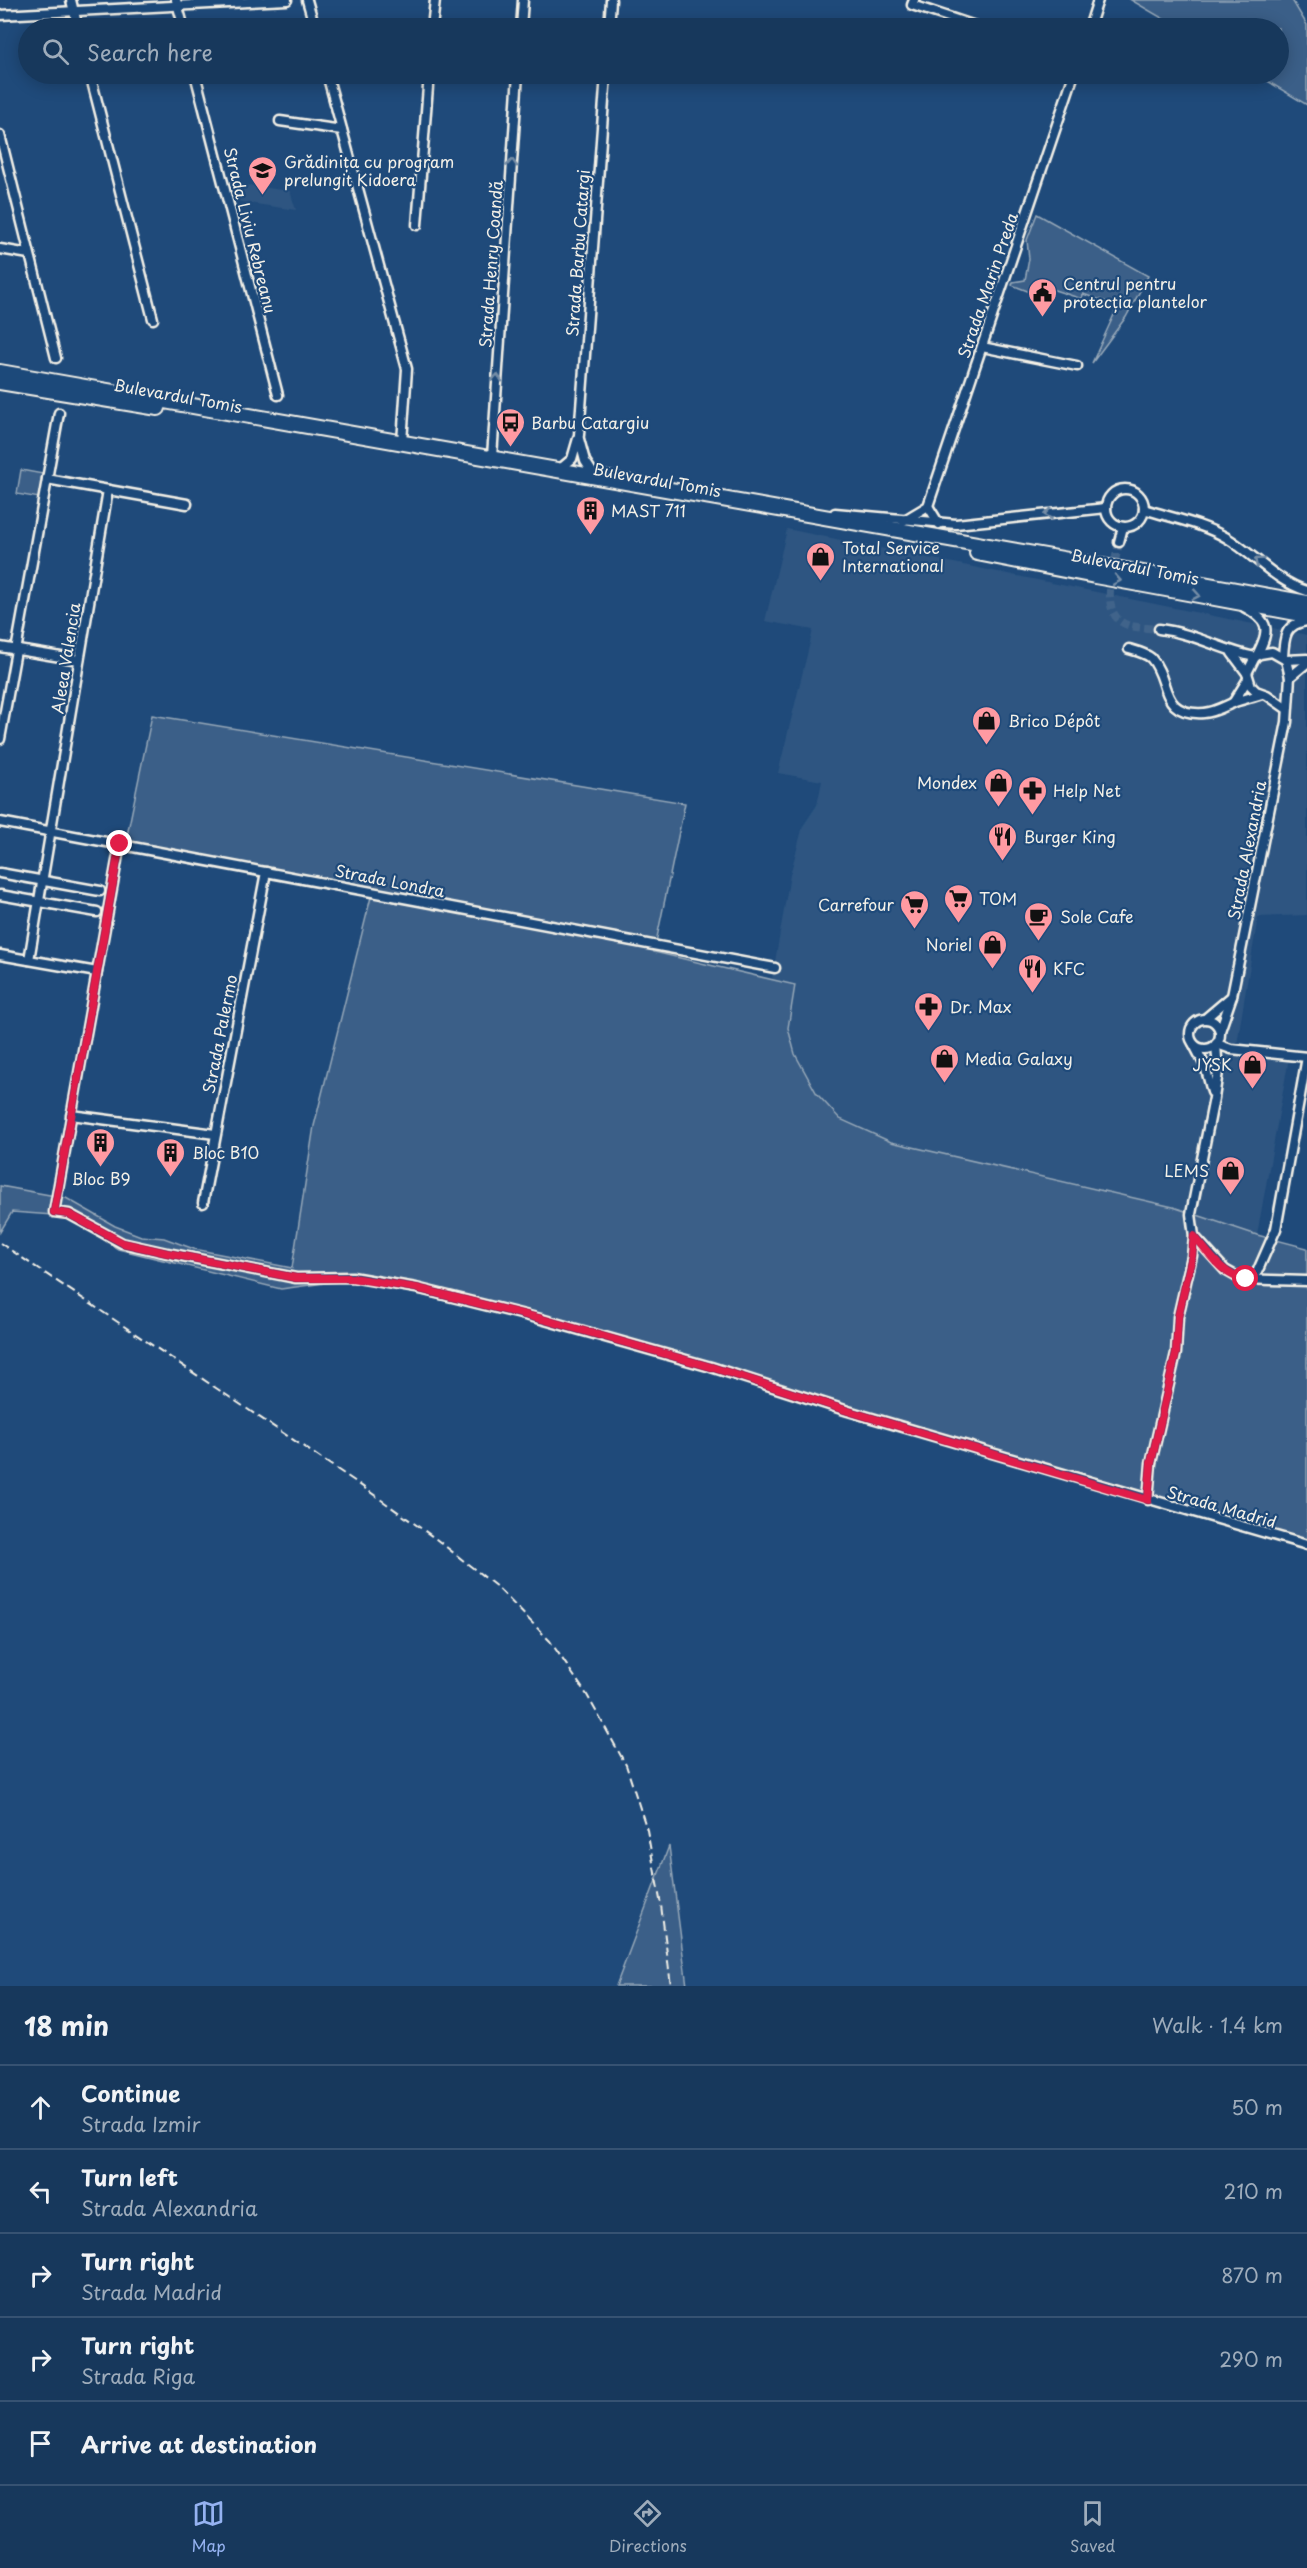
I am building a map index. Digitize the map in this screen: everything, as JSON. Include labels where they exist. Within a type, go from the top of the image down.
[{"type":"main road","name":"Bulevardul Tomis","points":[[0,372],[795,511],[1138,578],[1307,603]]},
{"type":"main road","name":"Bulevardul Tomis","points":[[0,382],[875,534],[1096,570]]},
{"type":"main road","name":"Bulevardul Tomis","points":[[1138,578],[1236,602],[1307,615]]},
{"type":"street","points":[[70,0],[75,18]]},
{"type":"street","points":[[0,15],[177,2],[287,0]]},
{"type":"street","points":[[307,0],[312,18]]},
{"type":"street","points":[[433,18],[435,0]]},
{"type":"street","points":[[522,18],[523,0]]},
{"type":"street","points":[[610,18],[611,0]]},
{"type":"street","points":[[914,0],[912,6],[950,18]]},
{"type":"street","points":[[1092,18],[1098,0]]},
{"type":"street","points":[[177,2],[181,18]]},
{"type":"street","points":[[93,84],[153,319]]},
{"type":"street","name":"Strada Liviu Rebreanu","points":[[198,84],[278,395]]},
{"type":"street","points":[[330,84],[406,369],[402,442]]},
{"type":"street","points":[[417,225],[428,84]]},
{"type":"street","name":"Strada Henry Coandă","points":[[492,458],[517,84]]},
{"type":"street","name":"Strada Barbu Catargi","points":[[560,469],[572,459],[579,435],[605,84]]},
{"type":"street","name":"Strada Marin Preda","points":[[928,506],[1071,84]]},
{"type":"street","points":[[280,121],[342,130]]},
{"type":"street","points":[[0,135],[56,358]]},
{"type":"street","points":[[0,249],[29,254]]},
{"type":"street","points":[[982,347],[1077,366]]},
{"type":"street","points":[[0,739],[59,413]]},
{"type":"street","name":"Strada Barbu Catargi","points":[[579,435],[585,461],[594,475]]},
{"type":"street","points":[[47,479],[187,504]]},
{"type":"street","name":"Aleea Valencia","points":[[29,960],[108,490]]},
{"type":"street","points":[[1122,490],[1129,490],[1140,497],[1144,509],[1143,515],[1135,525],[1123,527],[1109,519],[1106,508],[1111,496],[1122,490]]},
{"type":"street","points":[[903,521],[928,506],[939,524]]},
{"type":"street","points":[[795,511],[939,524],[1106,508]]},
{"type":"street","points":[[1144,509],[1206,527],[1245,551],[1285,582],[1307,591]]},
{"type":"street","points":[[1119,542],[1123,527]]},
{"type":"street","points":[[1233,703],[1266,635],[1260,616],[1236,602]]},
{"type":"street","points":[[1289,680],[1285,659],[1286,633],[1294,624],[1307,621]]},
{"type":"street","points":[[1159,629],[1187,633],[1213,642],[1232,653],[1256,656],[1268,652],[1285,659],[1307,661]]},
{"type":"street","points":[[0,647],[79,660]]},
{"type":"street","points":[[1129,649],[1150,658],[1156,667],[1166,696],[1176,706],[1189,712],[1206,713],[1222,709],[1233,703],[1280,692],[1307,661]]},
{"type":"street","points":[[1232,653],[1248,676],[1251,686],[1287,709]]},
{"type":"street","name":"Strada Alexandria","points":[[1220,1031],[1232,996],[1287,722],[1289,680]]},
{"type":"street","name":"Strada Londra","points":[[0,822],[775,968]]},
{"type":"street","points":[[120,844],[71,1115],[215,1134]]},
{"type":"street","name":"Strada Palermo","points":[[203,1203],[266,872]]},
{"type":"street","points":[[0,873],[100,891]]},
{"type":"street","points":[[0,895],[97,912]]},
{"type":"street","points":[[0,955],[97,972]]},
{"type":"street","points":[[1214,1098],[1204,1066],[1189,1036],[1191,1026],[1198,1020],[1206,1018],[1232,996]]},
{"type":"street","points":[[1148,1500],[1151,1463],[1176,1353],[1178,1317],[1192,1256],[1194,1236],[1191,1214],[1218,1072],[1216,1044],[1220,1031],[1215,1022],[1206,1018]]},
{"type":"street","points":[[1194,1046],[1204,1049],[1216,1044],[1231,1048],[1307,1057],[1276,1229],[1254,1279]]},
{"type":"street","name":"Strada Madrid","points":[[71,1115],[54,1212],[69,1214],[123,1243],[296,1278],[352,1278],[416,1288],[542,1319],[711,1367],[848,1411],[1148,1500],[1307,1545]]},
{"type":"street","points":[[1194,1236],[1225,1270],[1241,1279],[1307,1281]]},
{"type":"shaded area","points":[[1131,0],[1292,0],[1307,25],[1307,105],[1272,84],[1289,84],[1289,18],[1162,18]]},
{"type":"shaded area","name":"Grădinița cu program prelungit Kidoera","points":[[231,183],[290,191],[296,210],[236,201]]},
{"type":"shaded area","points":[[1037,214],[1148,276],[1126,317],[1092,363],[1118,306],[1083,294],[1082,299],[1042,286],[1038,295],[1012,285],[1013,282],[1025,280],[1029,259],[1027,240]]},
{"type":"shaded area","points":[[21,470],[43,474],[39,498],[17,494]]},
{"type":"shaded area","points":[[787,529],[1307,635],[1307,915],[1258,917],[1236,1050],[1289,1058],[1257,1235],[1173,1207],[891,1142],[840,1119],[817,1094],[795,1054],[788,1028],[795,986],[772,979],[790,875],[803,826],[817,805],[822,781],[778,773],[813,630],[765,621]]},
{"type":"shaded area","points":[[152,715],[685,803],[654,952],[795,985],[788,1028],[795,1054],[817,1094],[840,1119],[891,1142],[1173,1207],[1257,1235],[1307,1248],[1307,1546],[711,1370],[532,1321],[354,1279],[281,1289],[118,1249],[67,1216],[12,1212],[0,1232],[0,1186],[66,1198],[115,1226],[141,1236],[164,1238],[194,1249],[292,1268],[314,1126],[371,897],[125,845]]},
{"type":"shaded area","points":[[669,1846],[687,1986],[616,1986]]},
{"type":"tunnel","points":[[1119,542],[1110,590],[1113,613],[1120,621],[1131,626],[1159,629]]},
{"type":"railway","points":[[0,1243],[356,1482],[436,1539],[497,1587],[550,1641],[587,1695],[626,1765],[647,1830],[661,1905],[671,1986]]},
{"type":"place","name":"Grădinița cu program prelungit Kidoera","points":[[263,196]]},
{"type":"place","name":"Centrul pentru protecția plantelor","points":[[1042,318]]},
{"type":"place","name":"Barbu Catargiu","points":[[510,448]]},
{"type":"place","name":"MAST 711","points":[[590,536]]},
{"type":"place","name":"Total Service International","points":[[821,582]]},
{"type":"place","name":"Brico Dépôt","points":[[987,746]]},
{"type":"place","name":"Mondex","points":[[998,808]]},
{"type":"place","name":"Help Net","points":[[1032,816]]},
{"type":"place","name":"Burger King","points":[[1003,862]]},
{"type":"place","name":"TOM","points":[[958,924]]},
{"type":"place","name":"Carrefour","points":[[915,930]]},
{"type":"place","name":"Sole Cafe","points":[[1039,942]]},
{"type":"place","name":"Noriel","points":[[993,970]]},
{"type":"place","name":"KFC","points":[[1032,994]]},
{"type":"place","name":"Dr. Max","points":[[929,1032]]},
{"type":"place","name":"Media Galaxy","points":[[944,1084]]},
{"type":"place","name":"JYSK","points":[[1253,1090]]},
{"type":"place","name":"Bloc B9","points":[[101,1168]]},
{"type":"place","name":"Bloc B10","points":[[171,1178]]},
{"type":"place","name":"LEMS","points":[[1230,1196]]},
{"type":"route","points":[[120,844],[54,1212],[69,1214],[123,1243],[296,1278],[352,1278],[416,1288],[542,1319],[711,1367],[848,1411],[1148,1500],[1151,1463],[1176,1353],[1178,1317],[1192,1256],[1194,1236],[1225,1270],[1233,1276],[1246,1279]]}]
